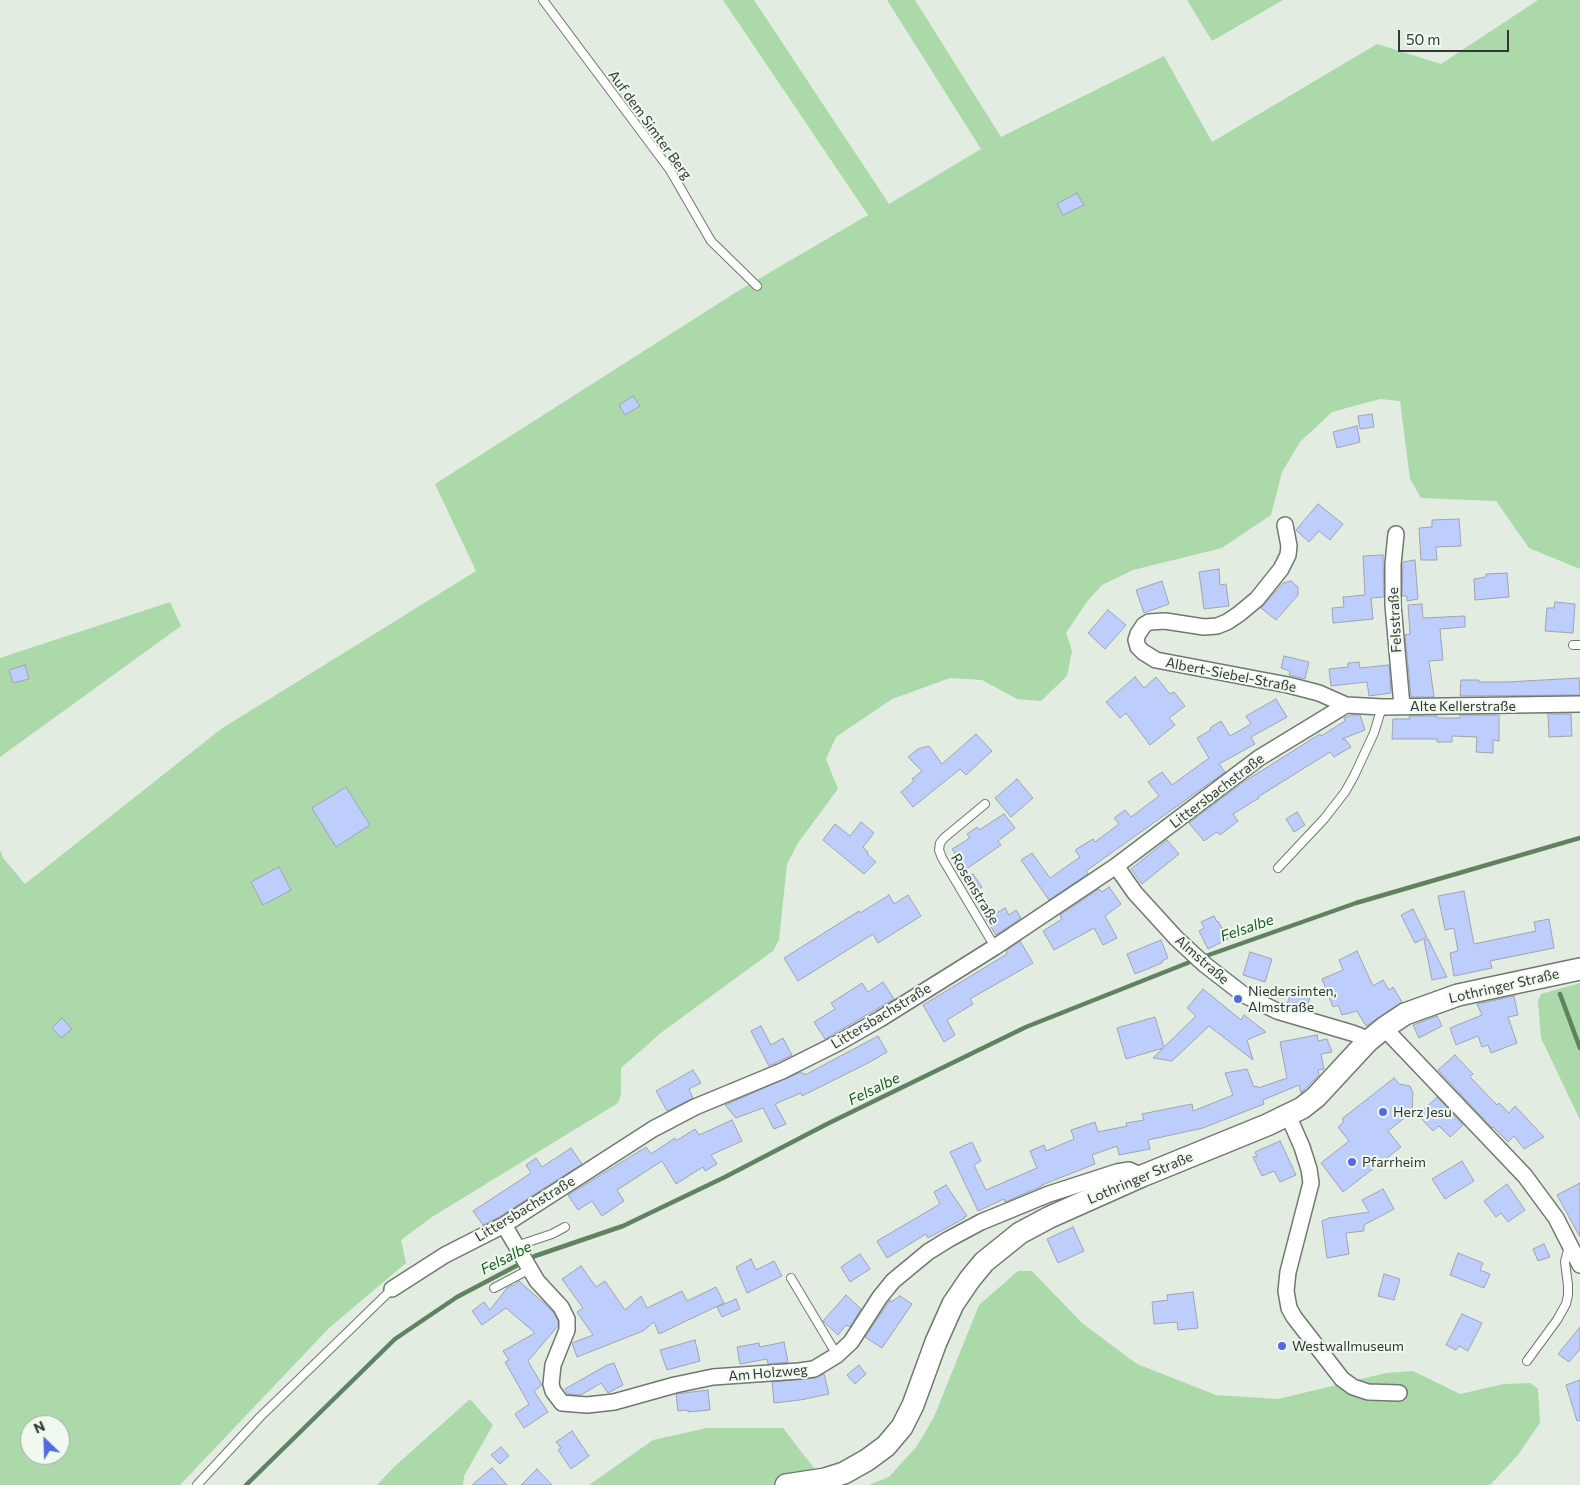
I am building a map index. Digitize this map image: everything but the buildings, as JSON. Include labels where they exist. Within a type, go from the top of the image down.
[{"type":"main road","name":"Lothringer Straße","points":[[786,1485],[825,1479],[844,1473],[867,1460],[886,1446],[902,1427],[913,1405],[936,1342],[953,1304],[970,1279],[999,1249],[1020,1233],[1050,1217],[1142,1176],[1288,1116],[1316,1097],[1367,1042],[1405,1014],[1448,998],[1580,968]]},
{"type":"street","name":"Albert-Siebel-Straße","points":[[1285,526],[1289,546],[1288,555],[1281,569],[1257,599],[1240,614],[1227,622],[1210,627],[1165,620],[1148,622],[1138,634],[1136,640],[1138,647],[1156,660],[1288,685],[1319,693],[1346,705]]},
{"type":"street","name":"Felsstraße","points":[[1396,534],[1393,556],[1393,605],[1402,706]]},
{"type":"street","name":"Alte Kellerstraße","points":[[1346,705],[1382,707],[1580,704]]},
{"type":"street","name":"Littersbachstraße","points":[[392,1290],[445,1255],[504,1225],[653,1130],[695,1107],[782,1071],[838,1043],[880,1019],[995,947],[1116,866],[1259,758],[1346,705]]},
{"type":"street","name":"Almstraße","points":[[1116,866],[1151,912],[1192,954],[1224,981],[1259,1004],[1301,1019],[1345,1030],[1360,1036],[1367,1042]]},
{"type":"street","points":[[1384,1028],[1524,1176],[1548,1206],[1580,1265]]},
{"type":"street","points":[[1288,1116],[1305,1154],[1312,1183],[1288,1272],[1286,1291],[1289,1308],[1342,1379],[1353,1387],[1368,1392],[1398,1393]]},
{"type":"street","name":"Am Holzweg","points":[[504,1225],[529,1268],[561,1307],[568,1319],[567,1330],[557,1352],[551,1376],[553,1391],[562,1403],[587,1405],[614,1402],[675,1385],[713,1378],[799,1371],[814,1368],[837,1355],[851,1342],[880,1297],[893,1282],[928,1252],[950,1239],[981,1222],[1049,1194],[1117,1172],[1128,1170],[1142,1176]]},
{"type":"lane","name":"Auf dem Simter Berg","points":[[543,0],[670,170],[711,241],[757,286]]},
{"type":"lane","points":[[1278,868],[1324,819],[1345,792],[1374,734],[1382,707]]},
{"type":"lane","name":"Rosenstraße","points":[[986,804],[944,838],[940,843],[939,850],[995,947]]},
{"type":"lane","points":[[518,1249],[565,1228]]},
{"type":"lane","points":[[1527,1361],[1557,1320],[1566,1304],[1568,1285],[1564,1262],[1570,1244]]},
{"type":"lane","points":[[494,1288],[529,1268]]},
{"type":"lane","points":[[791,1278],[837,1355]]},
{"type":"lane","points":[[198,1485],[260,1417],[392,1290]]},
{"type":"green space","points":[[723,0],[754,0],[889,204],[981,149],[887,0],[915,0],[1001,137],[1164,56],[1212,142],[1377,44],[1441,64],[1538,0],[1580,0],[1580,569],[1529,548],[1496,501],[1421,498],[1410,479],[1400,401],[1380,399],[1332,412],[1300,442],[1282,472],[1271,515],[1222,548],[1133,570],[1102,585],[1086,603],[1066,633],[1072,651],[1067,676],[1041,701],[1017,699],[982,680],[950,678],[892,699],[836,737],[826,759],[838,789],[798,843],[787,864],[779,940],[773,951],[662,1032],[621,1068],[621,1094],[618,1103],[432,1217],[401,1240],[406,1263],[329,1328],[180,1485],[0,1485],[0,850],[3,858],[25,884],[221,729],[476,571],[435,484],[738,291],[868,215]]},
{"type":"green space","points":[[1187,0],[1283,0],[1212,41]]},
{"type":"green space","points":[[170,602],[181,626],[0,757],[0,658]]},
{"type":"green space","points":[[1580,983],[1580,1120],[1541,1038],[1538,1001],[1541,994]]},
{"type":"green space","points":[[1018,1271],[1032,1271],[1082,1323],[1137,1364],[1216,1395],[1278,1399],[1386,1373],[1413,1371],[1460,1394],[1504,1384],[1530,1383],[1538,1389],[1540,1423],[1518,1455],[1490,1485],[869,1485],[889,1477],[917,1446],[934,1417],[979,1305]]},
{"type":"green space","points":[[470,1399],[493,1425],[464,1476],[463,1485],[377,1485],[394,1467]]},
{"type":"green space","points":[[707,1428],[783,1428],[827,1485],[589,1485],[653,1440]]},
{"type":"waterway","name":"Felsalbe","points":[[1203,957],[1356,903],[1580,838]]},
{"type":"waterway","name":"Felsalbe","points":[[246,1485],[395,1339],[457,1297],[535,1256],[623,1226],[1026,1027],[1195,960]]},
{"type":"waterway","points":[[1560,994],[1580,1048]]},
{"type":"place","name":"Niedersimten, Almstraße","points":[[1238,999]]},
{"type":"place","name":"Herz Jesu","points":[[1383,1112]]},
{"type":"place","name":"Pfarrheim","points":[[1352,1162]]},
{"type":"place","name":"Westwallmuseum","points":[[1282,1346]]}]
